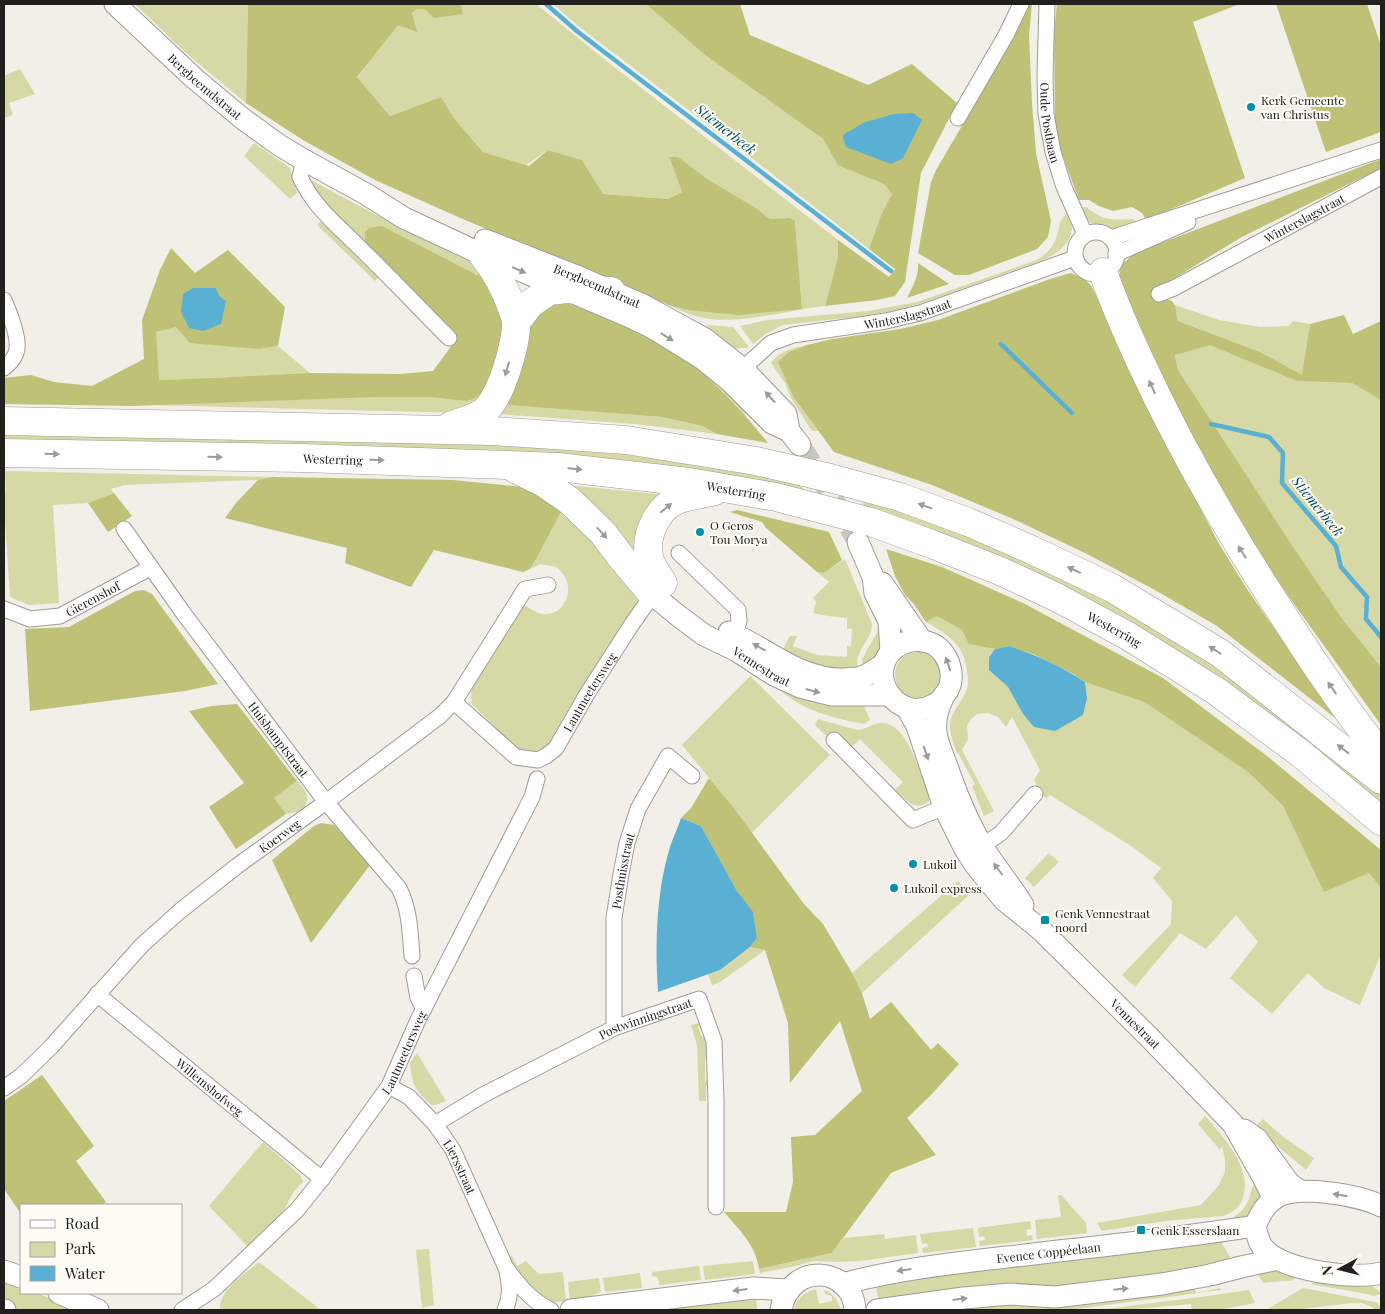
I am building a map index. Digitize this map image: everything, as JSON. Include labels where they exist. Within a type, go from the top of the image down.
[{"type":"highway","points":[[440,429],[484,412],[494,399],[505,378],[512,352],[516,321],[508,296],[492,266],[482,254]]},
{"type":"highway","points":[[1110,263],[1114,305],[1155,394],[1203,486],[1304,648],[1381,755]]},
{"type":"highway","points":[[516,321],[531,303],[549,291],[566,289],[611,291]]},
{"type":"highway","points":[[4,421],[440,429],[626,440],[756,461],[830,478],[900,497],[968,522],[1112,588],[1220,653],[1381,780]]},
{"type":"highway","name":"Westerring","points":[[4,453],[303,458],[558,467],[650,477],[776,497],[871,522],[1000,571],[1128,636],[1216,691],[1300,753],[1381,821]]},
{"type":"highway","points":[[507,464],[544,483],[570,501],[658,589]]},
{"type":"highway","points":[[658,589],[650,562],[648,543],[654,524],[661,512],[675,501],[723,488]]},
{"type":"street","name":"Bergbeemdstraat","points":[[115,4],[195,79],[243,119],[304,160],[366,194],[404,218],[653,328],[703,359],[736,375]]},
{"type":"street","points":[[958,118],[1006,35],[1020,4]]},
{"type":"street","name":"Oude Postbaan","points":[[1047,4],[1046,114],[1053,152],[1064,187],[1085,234]]},
{"type":"street","points":[[1111,238],[1381,150]]},
{"type":"street","points":[[304,160],[300,177],[310,196],[324,214],[360,247],[449,338]]},
{"type":"street","name":"Winterslagstraat","points":[[1159,294],[1176,295],[1381,176]]},
{"type":"street","points":[[1110,263],[1116,251],[1111,238],[1099,232],[1092,232],[1080,238],[1076,244],[1075,251],[1078,264],[1089,273],[1096,274],[1110,263],[1251,193]]},
{"type":"street","name":"Bergbeemdstraat","points":[[366,194],[574,274],[643,305],[691,331],[705,339],[736,375],[786,414],[794,438]]},
{"type":"street","name":"Winterslagstraat","points":[[736,375],[771,344],[793,335],[886,321],[920,313],[1076,258]]},
{"type":"street","points":[[4,300],[17,342],[17,352],[12,361],[4,368]]},
{"type":"street","name":"Huisbamptstraat","points":[[124,528],[150,568],[238,687],[326,802],[399,888],[406,901],[412,956]]},
{"type":"street","points":[[858,542],[873,577],[875,593],[889,621],[888,658],[882,674],[888,694]]},
{"type":"street","name":"Vennestraat","points":[[678,553],[738,610],[739,621],[734,634]]},
{"type":"street","name":"Gierenshof","points":[[4,609],[30,619],[60,616],[150,568]]},
{"type":"street","name":"Vennestraat","points":[[873,577],[884,585],[922,641]]},
{"type":"street","name":"Koerweg","points":[[4,1088],[21,1076],[50,1048],[142,945],[180,911],[237,866],[440,716],[454,702],[525,589],[548,585]]},
{"type":"street","name":"Vennestraat","points":[[658,589],[688,606],[716,626],[810,674],[835,679],[860,678],[888,658],[900,644],[911,641],[922,641],[934,645],[944,653],[950,664],[951,676],[949,688],[942,699],[936,718],[936,733],[968,822],[1035,924]]},
{"type":"street","name":"Vennestraat","points":[[658,589],[676,614],[704,635],[736,651],[774,675],[800,687],[832,695],[888,694],[897,703],[907,708],[916,726],[944,807],[966,849],[988,882],[1004,900],[1035,924],[1148,1036],[1233,1124],[1257,1139],[1289,1183],[1300,1191]]},
{"type":"street","name":"Lantmeetersweg","points":[[454,702],[516,757],[538,760],[556,748],[587,694],[658,589]]},
{"type":"street","points":[[907,708],[920,709],[932,706],[942,699]]},
{"type":"street","points":[[834,740],[913,820],[944,807]]},
{"type":"street","name":"Posthuisstraat","points":[[614,1028],[614,918],[627,843],[638,809],[668,756],[692,776]]},
{"type":"street","name":"Lantmeetersweg","points":[[182,1310],[214,1290],[297,1210],[322,1179],[389,1086],[424,1009],[532,797],[537,779]]},
{"type":"street","points":[[982,846],[1001,833],[1035,794]]},
{"type":"street","points":[[414,976],[418,998],[424,1009]]},
{"type":"street","name":"Willemshofweg","points":[[97,994],[322,1179]]},
{"type":"street","name":"Postwinningstraat","points":[[435,1124],[483,1095],[614,1028],[699,999],[714,1041],[716,1207]]},
{"type":"street","name":"Liersstraat","points":[[389,1086],[409,1097],[435,1124],[454,1150],[506,1268],[510,1286],[509,1300],[505,1310]]},
{"type":"street","name":"Vennestraat","points":[[1233,1124],[1274,1199]]},
{"type":"street","points":[[1377,1278],[1313,1271],[1289,1265],[1266,1252],[1261,1246],[1255,1226],[1263,1210],[1274,1199],[1280,1195],[1300,1191],[1350,1196],[1380,1205]]},
{"type":"street","name":"Evence Coppéelaan","points":[[842,1284],[896,1271],[1125,1244],[1255,1226]]},
{"type":"street","points":[[876,1310],[964,1298],[1010,1294],[1055,1297],[1162,1284],[1278,1259]]},
{"type":"street","name":"Liersstraat","points":[[506,1268],[531,1298],[551,1310]]},
{"type":"street","points":[[4,1271],[20,1277]]},
{"type":"street","points":[[781,1310],[788,1290],[802,1279],[818,1275],[834,1279],[842,1284],[852,1298],[855,1310]]},
{"type":"street","points":[[571,1310],[753,1288],[788,1290]]},
{"type":"street","name":"Lantmeetersweg","points":[[204,1310],[214,1290]]},
{"type":"street","points":[[61,1294],[98,1310]]},
{"type":"green space","points":[[135,4],[248,4],[246,103],[187,54]]},
{"type":"green space","points":[[248,4],[461,4],[463,14],[434,18],[425,9],[417,9],[412,13],[417,32],[398,25],[357,77],[390,116],[441,97],[454,118],[483,152],[529,166],[548,150],[582,160],[603,194],[668,199],[682,192],[669,157],[678,157],[707,179],[756,208],[770,219],[790,218],[795,221],[802,309],[739,315],[688,310],[671,306],[465,220],[375,180],[303,140],[246,103]]},
{"type":"green space","points":[[461,4],[536,4],[609,63],[838,240],[838,257],[825,306],[748,318],[718,320],[696,316],[671,306],[688,310],[802,309],[795,221],[790,218],[770,219],[756,208],[669,157],[682,192],[668,199],[603,194],[582,160],[548,150],[526,165],[483,152],[454,118],[441,97],[390,116],[357,78],[394,29],[410,13],[416,9],[432,9],[463,14]]},
{"type":"green space","points":[[553,4],[646,4],[705,55],[823,139],[838,164],[884,184],[892,194],[881,215],[869,249],[577,25]]},
{"type":"green space","points":[[646,4],[740,4],[750,35],[868,85],[912,64],[957,103],[921,173],[905,282],[895,296],[825,306],[838,257],[838,240],[889,277],[895,269],[869,249],[881,215],[892,194],[884,184],[838,165],[823,139],[705,55]]},
{"type":"green space","points":[[1025,4],[1032,4],[1029,36],[1032,104],[1036,153],[1051,221],[1048,237],[1037,249],[969,275],[955,275],[918,253],[931,182],[994,68]]},
{"type":"green space","points":[[1057,4],[1240,4],[1193,22],[1245,178],[1146,220],[1142,213],[1132,207],[1113,211],[1089,200],[1079,200],[1061,151],[1055,126],[1054,33]]},
{"type":"green space","points":[[1276,4],[1367,4],[1381,46],[1381,132],[1326,152]]},
{"type":"green space","points":[[20,69],[35,94],[9,103],[13,115],[4,118],[4,76]]},
{"type":"green space","points":[[254,143],[290,168],[297,193],[290,199],[244,156]]},
{"type":"green space","points":[[1381,159],[1381,168],[1240,238],[1152,292],[1157,301],[1168,300],[1174,303],[1178,321],[1260,352],[1302,375],[1310,324],[1344,315],[1353,334],[1381,321],[1381,400],[1352,383],[1297,381],[1210,345],[1175,355],[1178,370],[1292,545],[1341,617],[1381,667],[1381,725],[1248,540],[1167,392],[1118,284],[1121,265],[1135,253]]},
{"type":"green space","points":[[307,178],[414,235],[481,267],[505,314],[498,379],[463,413],[149,405],[379,397],[427,397],[467,401],[484,278],[471,272],[365,244],[320,201]]},
{"type":"green space","points":[[1086,207],[1103,217],[1132,219],[1138,223],[1115,232],[1100,229],[1089,221],[1080,208]]},
{"type":"green space","points":[[1068,213],[1072,227],[1071,235],[1059,251],[1046,259],[922,303],[863,316],[783,325],[767,333],[753,344],[740,326],[768,320],[868,311],[917,302],[1037,260],[1055,242],[1061,222]]},
{"type":"green space","points":[[321,221],[378,278],[375,281],[317,225]]},
{"type":"green space","points":[[382,226],[484,278],[501,312],[503,346],[486,389],[475,398],[467,401],[427,397],[379,397],[132,406],[4,404],[4,378],[31,375],[54,382],[92,386],[144,359],[142,320],[160,270],[171,248],[195,273],[228,250],[285,307],[278,346],[259,349],[190,343],[176,327],[156,332],[159,380],[310,373],[400,374],[433,371],[455,341],[456,333],[365,244],[365,232],[369,228]]},
{"type":"green space","points":[[918,263],[949,284],[907,298],[917,277]]},
{"type":"green space","points":[[1071,273],[1085,279],[1092,287],[1166,443],[1219,544],[1247,589],[1343,724],[1217,626],[1155,590],[1087,554],[1011,518],[932,485],[834,452],[794,398],[778,362],[789,352],[807,345],[832,339],[900,329],[938,320]]},
{"type":"green space","points":[[557,296],[633,327],[669,347],[709,375],[747,412],[744,414],[702,373],[664,347],[624,326],[559,300],[543,309],[530,327],[523,365],[509,405],[662,417],[702,426],[717,434],[635,424],[497,414],[516,377],[526,328],[537,311],[545,303]]},
{"type":"green space","points":[[559,300],[634,330],[669,349],[702,373],[729,398],[768,443],[717,434],[702,426],[662,417],[508,405],[523,365],[530,327],[543,309]]},
{"type":"green space","points":[[1175,305],[1219,320],[1260,327],[1288,326],[1293,321],[1310,324],[1302,376],[1260,352],[1178,321]]},
{"type":"green space","points":[[707,325],[733,327],[749,347],[734,349],[705,332]]},
{"type":"green space","points":[[176,327],[259,349],[278,346],[310,373],[158,380],[156,332]]},
{"type":"green space","points":[[1210,344],[1297,381],[1352,383],[1381,400],[1381,667],[1341,617],[1178,370],[1175,354]]},
{"type":"green space","points":[[807,345],[789,352],[794,398],[818,431],[812,431],[791,398],[785,383],[771,363],[791,349]]},
{"type":"green space","points":[[4,431],[429,438],[595,449],[796,479],[808,495],[4,443]]},
{"type":"green space","points":[[5,471],[272,477],[258,480],[124,485],[111,489],[114,493],[88,503],[53,505],[59,603],[29,605],[10,597],[4,504],[6,490]]},
{"type":"green space","points":[[272,477],[453,480],[522,487],[546,496],[562,510],[530,569],[523,572],[434,550],[411,587],[345,563],[347,548],[225,518],[236,503],[258,480]]},
{"type":"green space","points":[[566,485],[667,495],[642,561]]},
{"type":"green space","points":[[114,493],[132,516],[108,532],[88,503]]},
{"type":"green space","points":[[860,494],[908,509],[1072,579],[1206,658],[1381,792],[1381,804],[1190,659],[1122,616],[1063,586],[914,522],[865,509]]},
{"type":"green space","points":[[562,510],[602,546],[639,598],[566,713],[551,742],[545,748],[527,753],[515,747],[472,704],[472,687],[524,605],[535,612],[549,614],[555,612],[564,604],[567,598],[568,585],[560,571],[556,567],[541,564],[530,569]]},
{"type":"green space","points":[[737,510],[829,532],[842,560],[824,573],[817,572],[766,528],[762,522],[730,512]]},
{"type":"green space","points":[[886,549],[942,567],[1023,603],[1163,678],[1267,756],[1381,850],[1381,888],[1369,873],[1324,892],[1283,806],[1248,772],[1144,702],[1085,682],[1035,655],[1009,646],[995,649],[969,644],[962,630],[937,616],[926,622],[905,595],[895,576]]},
{"type":"green space","points":[[845,559],[872,624],[869,636],[858,656],[858,674],[833,674],[785,653],[784,647],[790,636],[797,636],[793,646],[817,655],[847,657],[847,646],[851,646],[852,629],[847,629],[847,618],[813,613],[816,602],[813,598],[829,582],[817,572],[824,573]]},
{"type":"green space","points":[[144,590],[152,594],[218,684],[185,691],[30,711],[25,629],[69,627],[135,591]]},
{"type":"green space","points":[[937,616],[962,630],[970,644],[995,649],[989,657],[989,670],[1008,687],[1023,714],[1087,698],[1085,682],[1144,702],[1248,772],[1283,806],[1324,891],[1369,873],[1381,888],[1381,954],[1360,1005],[1324,988],[1308,973],[1272,1014],[1230,978],[1258,942],[1236,915],[1206,949],[1180,933],[1135,987],[1122,975],[1171,924],[1172,901],[1153,878],[1161,868],[1131,846],[1050,795],[1046,798],[1042,795],[1034,780],[1040,770],[1012,717],[1006,727],[998,717],[988,713],[977,714],[971,719],[967,726],[968,739],[962,750],[994,811],[984,816],[972,786],[975,784],[957,753],[950,731],[953,715],[968,687],[965,661],[958,646],[948,636],[926,622]]},
{"type":"green space","points":[[885,626],[885,648],[863,672],[862,660],[878,631]]},
{"type":"green space","points":[[913,652],[923,652],[937,662],[941,675],[937,688],[931,694],[923,698],[913,698],[899,688],[895,680],[895,670],[905,656]]},
{"type":"green space","points":[[758,671],[861,699],[870,720],[864,724],[857,723],[829,716],[803,706],[776,687]]},
{"type":"green space","points":[[750,676],[830,755],[752,833],[682,745]]},
{"type":"green space","points":[[237,704],[297,781],[274,798],[286,814],[236,849],[209,807],[244,783],[189,711],[212,706]]},
{"type":"green space","points":[[818,719],[857,730],[880,723],[892,726],[900,733],[913,754],[931,800],[925,804],[912,804],[895,790],[903,782],[860,739],[852,747],[838,734],[831,741],[815,725]]},
{"type":"green space","points":[[709,778],[734,808],[804,904],[823,924],[862,993],[870,1019],[891,1002],[931,1050],[938,1043],[959,1064],[907,1118],[936,1155],[891,1173],[832,1253],[759,1269],[751,1245],[724,1212],[786,1212],[793,1182],[791,1137],[815,1135],[862,1091],[840,1021],[790,1083],[788,1023],[765,950],[750,947],[757,938],[753,913],[737,891],[701,826],[681,818],[691,808]]},
{"type":"green space","points":[[297,781],[307,795],[307,802],[302,811],[286,814],[274,798]]},
{"type":"green space","points":[[321,823],[334,825],[370,865],[311,943],[272,860],[314,826]]},
{"type":"green space","points":[[1049,853],[1059,862],[1034,887],[1025,878]]},
{"type":"green space","points":[[958,881],[970,894],[862,993],[852,973]]},
{"type":"green space","points":[[750,947],[765,950],[720,982],[712,985],[708,974],[720,970]]},
{"type":"green space","points":[[702,1022],[703,1025],[698,1027],[702,1037],[707,1036],[710,1058],[705,1059],[705,1081],[711,1081],[711,1086],[706,1086],[706,1101],[699,1101],[697,1045],[691,1025]]},
{"type":"green space","points":[[417,1053],[446,1101],[432,1105],[415,1087],[410,1063]]},
{"type":"green space","points":[[42,1075],[94,1146],[76,1161],[106,1202],[103,1204],[20,1204],[20,1213],[4,1189],[4,1101]]},
{"type":"green space","points":[[1205,1116],[1228,1143],[1244,1175],[1245,1187],[1243,1198],[1238,1207],[1223,1216],[1165,1221],[1102,1231],[1097,1223],[1201,1205],[1219,1185],[1225,1172],[1225,1159],[1222,1146],[1220,1150],[1198,1124]]},
{"type":"green space","points":[[1263,1119],[1282,1136],[1314,1158],[1306,1170],[1269,1139],[1257,1125]]},
{"type":"green space","points":[[263,1142],[301,1176],[303,1182],[294,1191],[280,1218],[249,1248],[209,1206]]},
{"type":"green space","points":[[1255,1184],[1261,1189],[1258,1204],[1254,1211],[1242,1221],[1229,1220],[1245,1206],[1251,1189]]},
{"type":"green space","points":[[1058,1195],[1061,1195],[1086,1223],[1087,1233],[1037,1239],[1035,1220],[1061,1217]]},
{"type":"green space","points":[[1030,1221],[1031,1229],[1026,1230],[1027,1236],[1032,1235],[1033,1240],[980,1246],[979,1241],[985,1240],[984,1236],[979,1237],[978,1228]]},
{"type":"green space","points":[[973,1228],[976,1247],[923,1253],[922,1248],[928,1247],[927,1243],[922,1244],[920,1234]]},
{"type":"green space","points":[[884,1234],[885,1239],[916,1235],[918,1253],[860,1261],[814,1261],[760,1273],[759,1269],[832,1253],[844,1238]]},
{"type":"green space","points":[[1219,1238],[1231,1259],[1149,1276],[1053,1286],[1014,1284],[883,1300],[878,1298],[876,1283]]},
{"type":"green space","points":[[429,1249],[434,1305],[422,1308],[416,1250]]},
{"type":"green space","points":[[512,1256],[517,1266],[526,1261],[539,1274],[563,1272],[566,1301],[548,1303],[526,1287],[508,1257]]},
{"type":"green space","points":[[753,1261],[755,1274],[705,1280],[703,1266]]},
{"type":"green space","points":[[259,1262],[321,1310],[220,1310],[221,1302],[228,1289]]},
{"type":"green space","points":[[699,1266],[701,1280],[659,1285],[658,1277],[652,1276],[652,1272]]},
{"type":"green space","points":[[1267,1269],[1303,1273],[1291,1281],[1263,1283],[1256,1271]]},
{"type":"green space","points":[[640,1273],[642,1288],[605,1292],[603,1278]]},
{"type":"green space","points":[[599,1278],[601,1292],[583,1299],[570,1301],[568,1282]]},
{"type":"green space","points":[[4,1279],[20,1287],[20,1294],[39,1294],[79,1310],[21,1310],[4,1304]]},
{"type":"green space","points":[[1321,1280],[1371,1285],[1381,1294],[1374,1296],[1310,1284]]},
{"type":"green space","points":[[1194,1288],[1196,1293],[1220,1288],[1221,1290],[1068,1310],[949,1310],[982,1306]]},
{"type":"green space","points":[[1303,1288],[1375,1302],[1381,1306],[1381,1310],[1376,1310],[1362,1303],[1352,1303],[1293,1310],[1266,1310]]},
{"type":"green space","points":[[816,1289],[819,1304],[832,1301],[832,1296],[825,1294],[824,1290],[835,1298],[841,1310],[794,1310],[801,1296]]},
{"type":"green space","points":[[1249,1290],[1255,1303],[1219,1310],[1192,1310],[1191,1304],[1126,1310],[1098,1310],[1208,1296]]},
{"type":"green space","points":[[756,1296],[757,1310],[615,1310]]},
{"type":"water","points":[[913,113],[922,120],[903,158],[891,164],[846,147],[843,135],[865,122],[894,114]]},
{"type":"water","points":[[193,288],[216,288],[219,296],[226,301],[221,324],[203,331],[189,328],[181,312],[183,294]]},
{"type":"water","points":[[1009,646],[1048,661],[1085,682],[1087,698],[1083,715],[1055,731],[1034,727],[1023,714],[1008,687],[989,670],[989,657],[995,649]]},
{"type":"water","points":[[681,818],[701,826],[737,891],[753,912],[757,938],[750,947],[720,970],[658,992],[657,937],[659,900],[665,864]]},
{"type":"waterway","name":"Stiemerbeek","points":[[546,4],[578,32],[891,271]]},
{"type":"waterway","name":"Stiemerbeek","points":[[1001,344],[1072,413]]},
{"type":"waterway","name":"Stiemerbeek","points":[[1211,424],[1269,437],[1283,453],[1282,483],[1336,546],[1341,567],[1367,597],[1366,619],[1381,637]]},
{"type":"tunnel","points":[[800,445],[858,542]]},
{"type":"place","name":"Kerk Gemeente van Christus","points":[[1251,107]]},
{"type":"place","name":"O Geros Tou Morya","points":[[700,532]]},
{"type":"place","name":"Lukoil","points":[[913,864]]},
{"type":"place","name":"Lukoil express","points":[[894,888]]},
{"type":"place","name":"Genk Vennestraat noord","points":[[1045,920]]},
{"type":"place","name":"Genk Esserslaan","points":[[1141,1230]]}]
